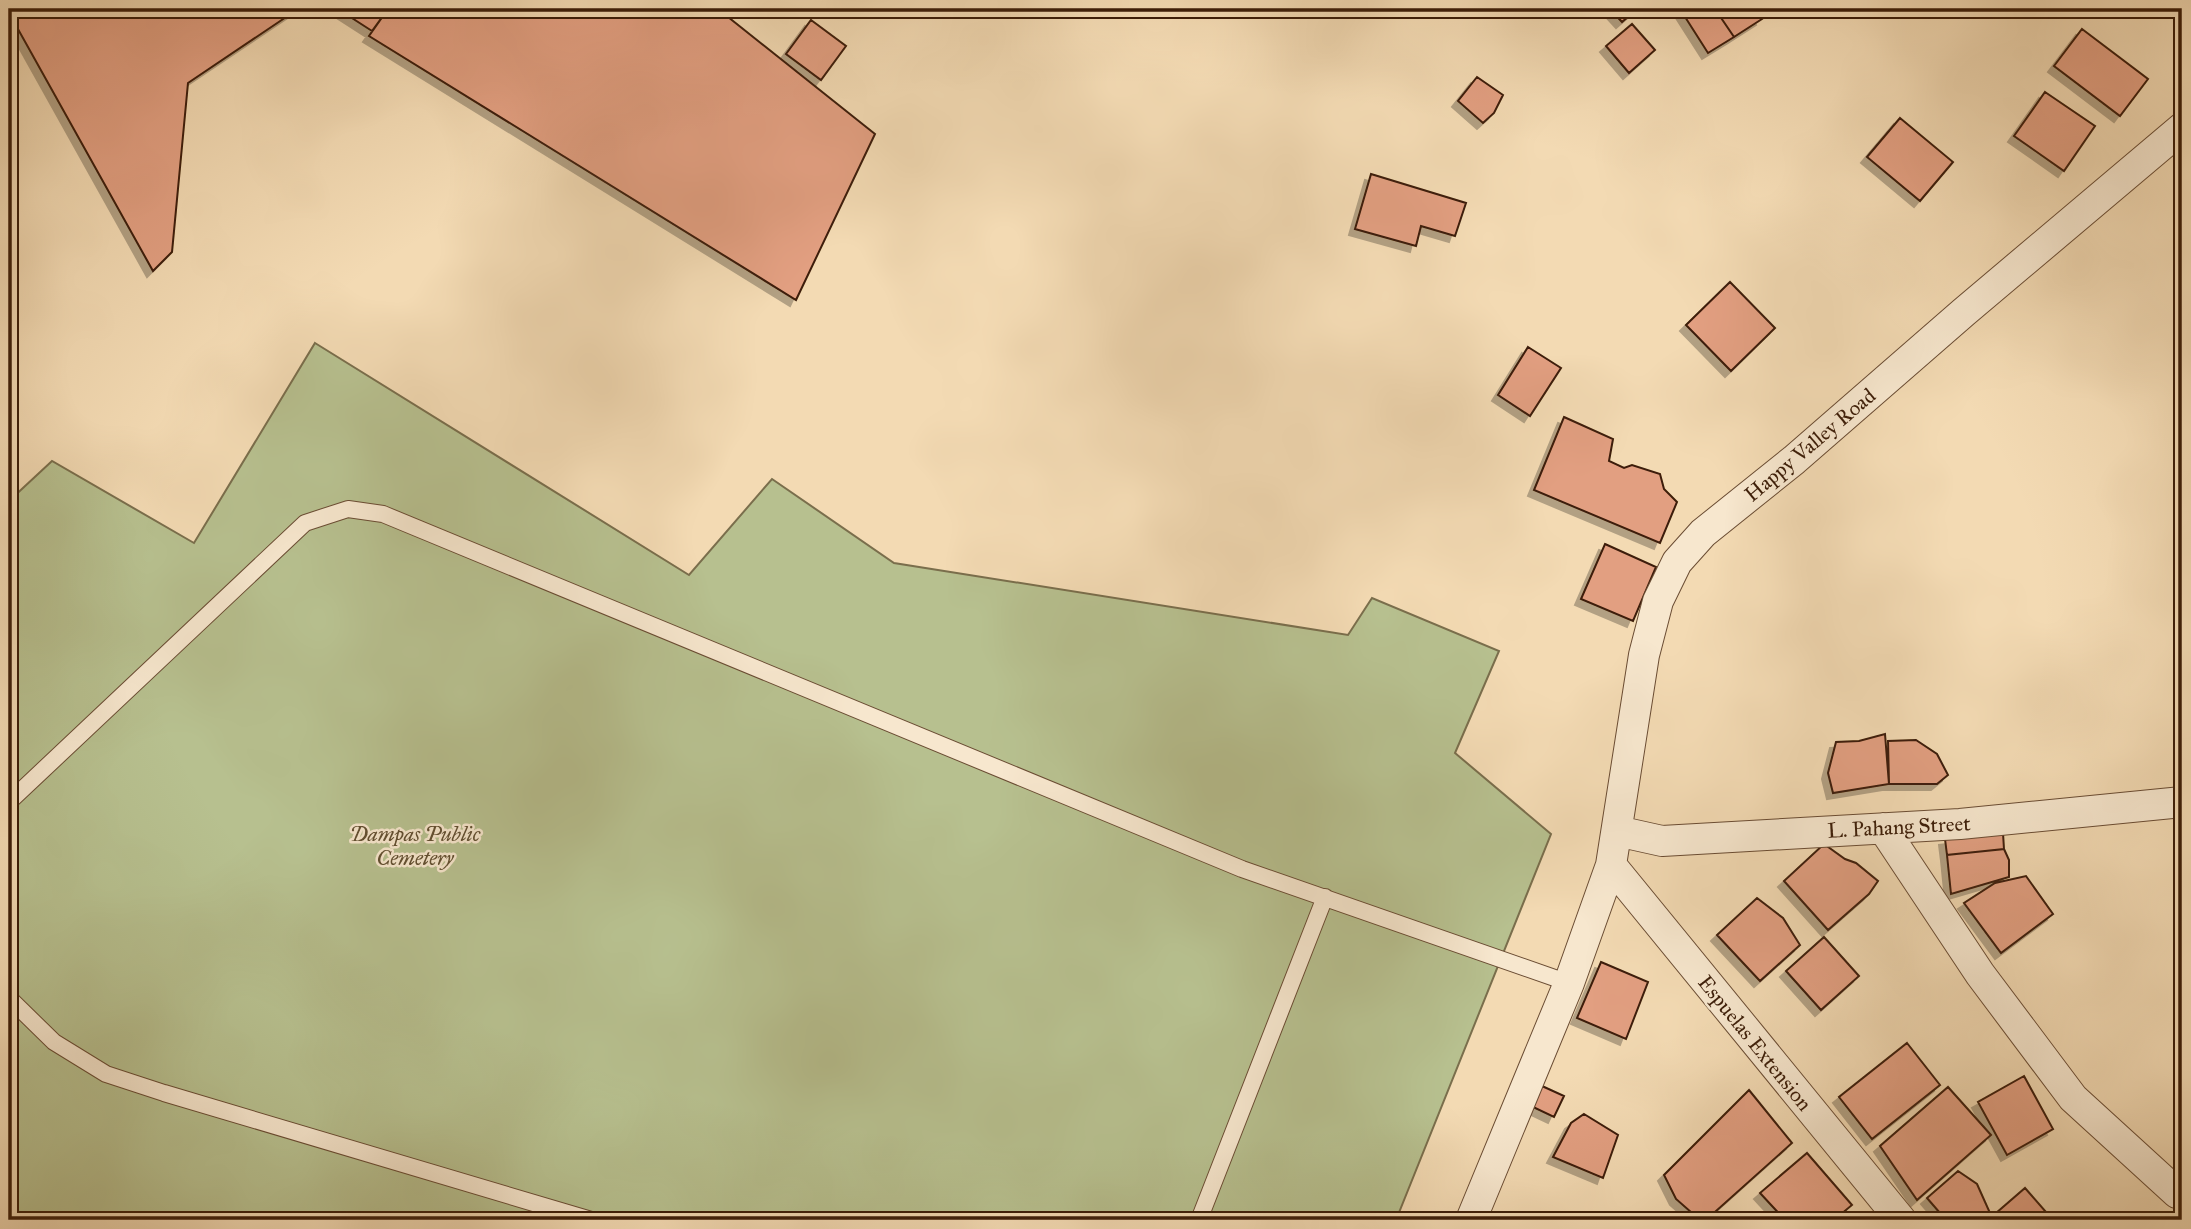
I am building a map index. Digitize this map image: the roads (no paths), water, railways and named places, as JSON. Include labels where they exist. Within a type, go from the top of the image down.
[{"type":"street","name":"Happy Valley Road","points":[[1471,1220],[1569,983],[1611,865],[1644,654],[1658,601],[1677,562],[1703,533],[1794,460],[2182,128]]},
{"type":"street","name":"L. Pahang Street","points":[[1617,831],[1662,841],[1960,824],[2182,802]]},
{"type":"street","points":[[1883,828],[1980,974],[2073,1098],[2180,1193]]},
{"type":"street","name":"Espuelas Extension","points":[[1611,865],[1901,1220]]},
{"type":"lane","points":[[9,802],[305,523],[348,509],[383,514],[1242,869],[1569,983]]},
{"type":"lane","points":[[1199,1220],[1325,897]]},
{"type":"lane","points":[[9,998],[54,1042],[106,1074],[591,1220]]},
{"type":"park label","name":"Dampas Public Cemetery","points":[[415,846]]}]
